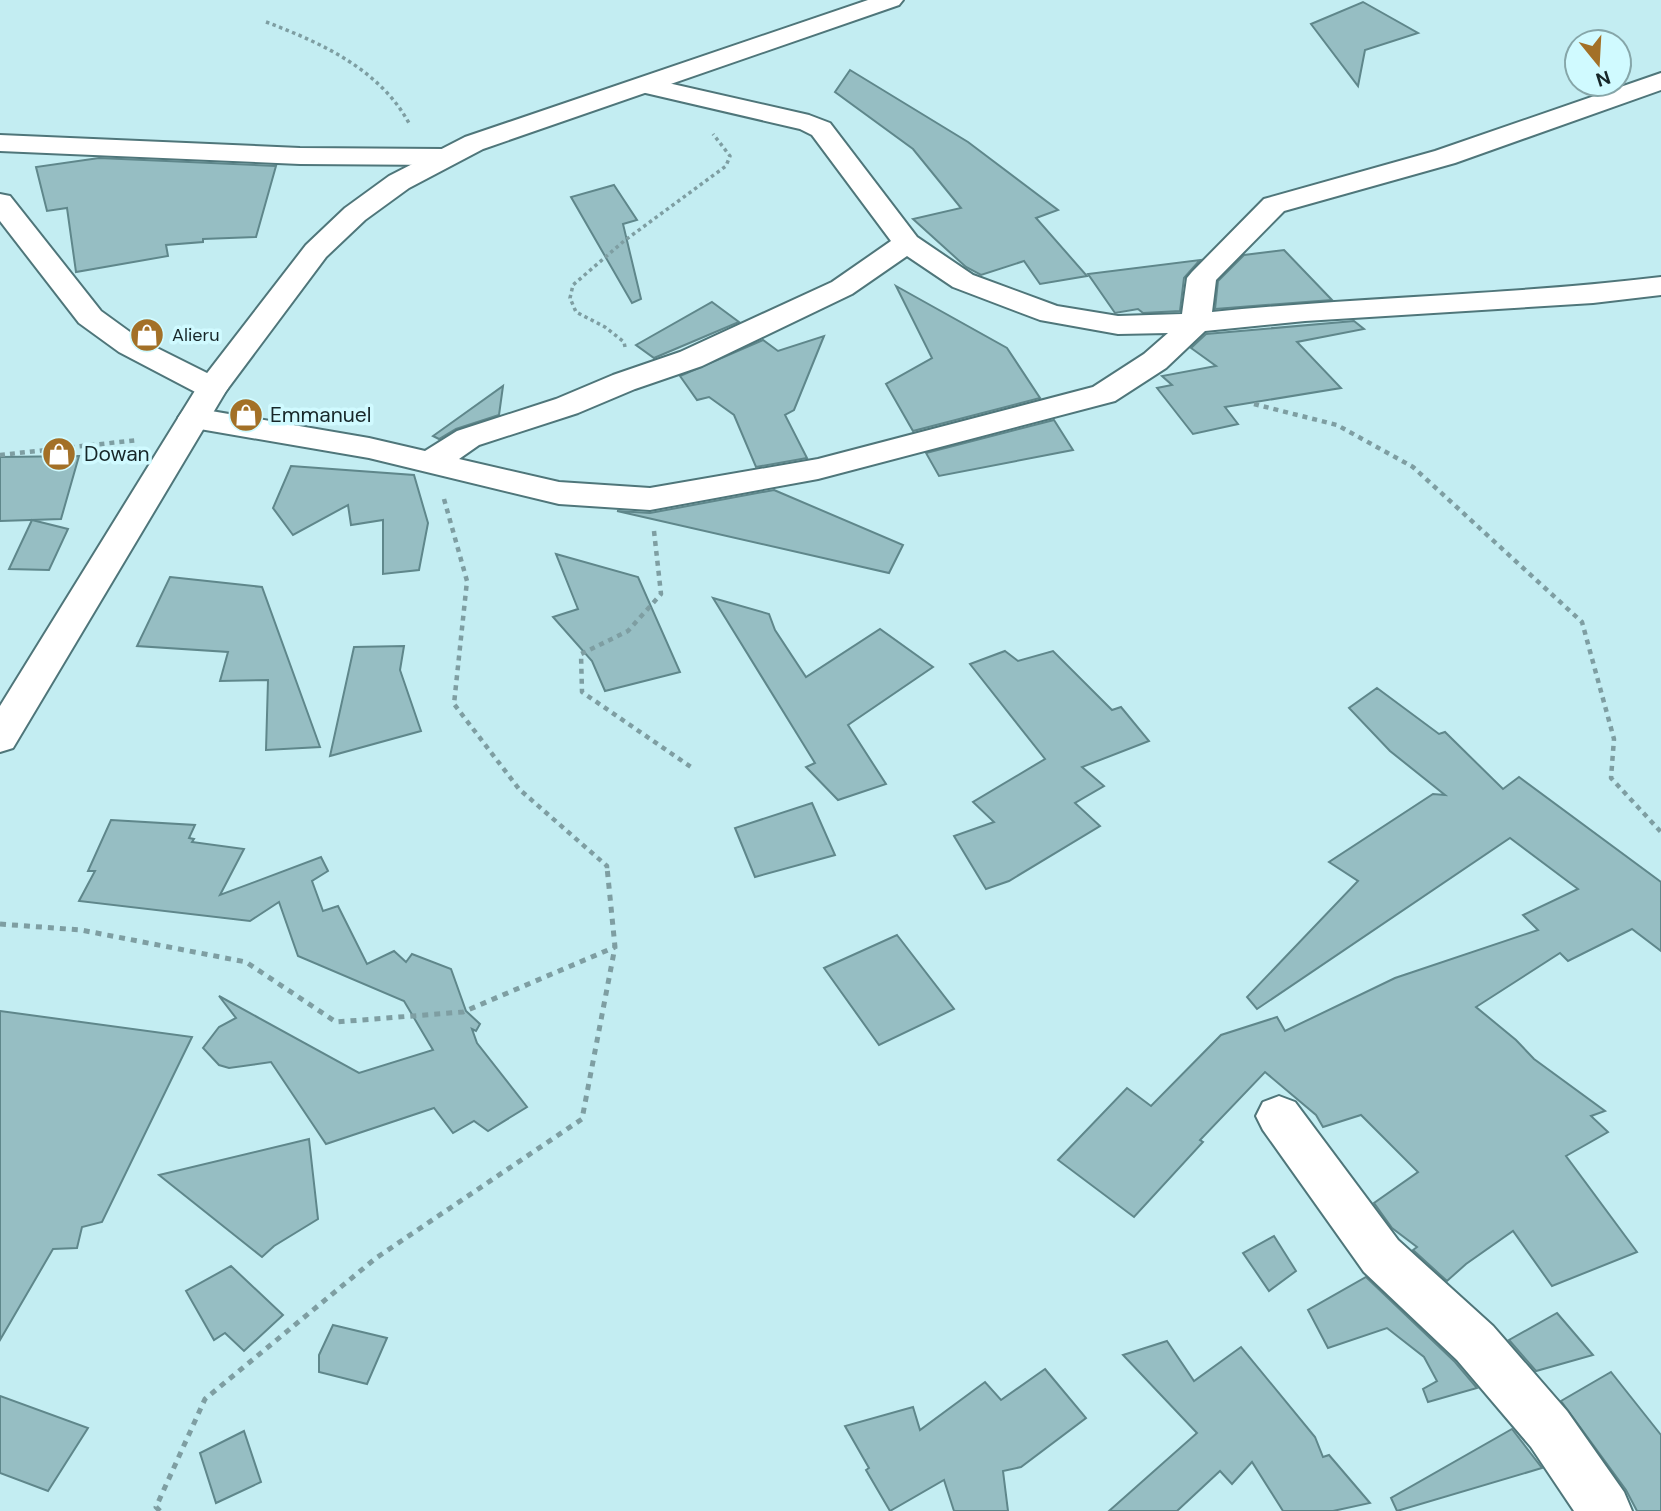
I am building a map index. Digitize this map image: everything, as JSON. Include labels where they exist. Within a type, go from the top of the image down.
[{"type":"street","points":[[0,738],[212,388],[316,251],[355,214],[398,182],[474,143],[891,0]]},
{"type":"street","points":[[189,426],[433,461],[559,492],[650,499],[818,469],[1104,394],[1155,361],[1196,323],[1202,278],[1275,205],[1445,157],[1661,81]]},
{"type":"street","points":[[646,86],[791,118],[821,130],[906,243],[962,281],[1051,314],[1118,325],[1196,323],[1304,312],[1593,294],[1661,286]]},
{"type":"street","points":[[0,143],[300,156],[443,157]]},
{"type":"street","points":[[0,202],[90,317],[130,346],[212,388]]},
{"type":"street","points":[[433,461],[468,438],[567,406],[624,382],[691,359],[842,288],[906,243]]},
{"type":"street","points":[[1279,1116],[1381,1256],[1475,1343],[1549,1429],[1605,1511]]},
{"type":"path","points":[[266,22],[298,34],[349,62],[394,98],[415,133],[413,156]]},
{"type":"path","points":[[624,382],[629,363],[624,342],[605,327],[576,312],[570,298],[573,285],[624,241],[726,166],[730,156],[682,95]]},
{"type":"path","points":[[1254,404],[1337,425],[1413,467],[1581,622],[1614,739],[1611,778],[1661,832]]},
{"type":"path","points":[[0,455],[189,426]]},
{"type":"path","points":[[160,1511],[156,1507],[205,1399],[376,1258],[582,1119],[615,947],[607,866],[519,789],[454,704],[467,581],[433,461]]},
{"type":"path","points":[[650,499],[661,594],[628,631],[581,654],[582,692],[691,766]]},
{"type":"path","points":[[0,925],[81,930],[246,962],[336,1022],[463,1012],[615,947]]},
{"type":"building","points":[[1363,2],[1418,33],[1365,50],[1358,86],[1311,24]]},
{"type":"building","points":[[850,70],[968,142],[1058,210],[1036,218],[1087,276],[1040,284],[1024,261],[981,275],[966,267],[913,219],[961,208],[913,149],[835,92]]},
{"type":"building","points":[[99,158],[276,166],[256,237],[203,239],[203,242],[166,245],[168,256],[76,272],[67,208],[47,211],[36,167]]},
{"type":"building","points":[[614,185],[637,220],[623,224],[641,299],[632,303],[571,197]]},
{"type":"building","points":[[1284,250],[1332,300],[1215,309],[1218,281],[1244,255]]},
{"type":"building","points":[[1200,260],[1184,278],[1180,311],[1143,313],[1138,309],[1115,313],[1088,274]]},
{"type":"building","points":[[896,286],[1007,348],[1040,398],[913,431],[886,384],[932,358]]},
{"type":"building","points":[[712,302],[739,322],[654,358],[636,345]]},
{"type":"building","points":[[1354,321],[1364,329],[1297,342],[1341,388],[1225,407],[1238,424],[1193,434],[1157,388],[1172,385],[1162,376],[1216,366],[1191,348],[1206,334]]},
{"type":"building","points":[[824,336],[794,410],[785,415],[807,458],[756,467],[734,415],[709,397],[697,400],[680,376],[763,340],[778,351]]},
{"type":"building","points":[[503,386],[499,415],[456,429],[439,439],[433,436]]},
{"type":"building","points":[[1054,420],[1073,450],[939,476],[926,453]]},
{"type":"building","points":[[79,456],[61,519],[0,521],[0,457]]},
{"type":"building","points":[[291,466],[414,475],[428,523],[419,570],[383,574],[383,520],[351,525],[348,505],[293,535],[273,508]]},
{"type":"building","points":[[774,490],[903,545],[889,573],[617,511],[650,513]]},
{"type":"building","points":[[32,520],[68,529],[49,570],[9,569]]},
{"type":"building","points":[[556,554],[638,577],[680,672],[605,691],[592,661],[553,617],[578,609]]},
{"type":"building","points":[[170,577],[262,587],[320,747],[266,750],[268,680],[220,681],[228,652],[137,646]]},
{"type":"building","points":[[713,598],[769,614],[775,630],[806,677],[880,629],[933,667],[848,725],[886,784],[838,800],[806,767],[815,763]]},
{"type":"building","points":[[404,646],[400,670],[421,731],[330,756],[354,647]]},
{"type":"building","points":[[1005,651],[1018,661],[1053,651],[1112,710],[1121,707],[1149,741],[1082,767],[1104,786],[1075,803],[1100,826],[1009,881],[986,889],[954,836],[994,822],[973,802],[1045,759],[970,664]]},
{"type":"building","points":[[1377,688],[1439,734],[1445,732],[1503,789],[1519,777],[1661,882],[1661,951],[1632,929],[1568,961],[1560,953],[1476,1007],[1516,1040],[1534,1059],[1605,1111],[1591,1116],[1608,1132],[1566,1156],[1637,1252],[1552,1286],[1513,1231],[1447,1281],[1413,1250],[1417,1247],[1392,1228],[1374,1203],[1418,1172],[1361,1115],[1323,1127],[1316,1115],[1265,1072],[1200,1140],[1203,1142],[1134,1217],[1058,1160],[1127,1088],[1151,1106],[1221,1035],[1277,1017],[1285,1031],[1395,978],[1538,930],[1523,915],[1578,889],[1510,838],[1257,1009],[1247,997],[1358,881],[1329,862],[1433,794],[1445,795],[1390,751],[1349,708]]},
{"type":"building","points":[[812,803],[835,855],[755,877],[735,828]]},
{"type":"building","points":[[111,820],[195,825],[189,838],[194,839],[192,842],[244,849],[220,895],[321,857],[328,871],[312,881],[323,911],[338,906],[367,964],[394,951],[406,962],[412,954],[451,969],[466,1011],[480,1024],[476,1031],[472,1029],[477,1043],[527,1107],[488,1131],[474,1121],[453,1133],[434,1108],[326,1144],[271,1062],[229,1068],[219,1065],[203,1048],[219,1027],[236,1018],[219,996],[359,1073],[433,1050],[404,1001],[298,956],[279,902],[250,921],[79,901],[95,871],[88,871]]},
{"type":"building","points":[[897,935],[954,1009],[879,1045],[824,968]]},
{"type":"building","points":[[0,1011],[192,1037],[102,1222],[82,1227],[77,1248],[53,1249],[0,1340]]},
{"type":"building","points":[[309,1139],[318,1219],[274,1246],[262,1257],[159,1175]]},
{"type":"building","points":[[1274,1236],[1296,1271],[1269,1291],[1243,1253]]},
{"type":"building","points":[[231,1266],[283,1315],[244,1351],[225,1333],[214,1340],[186,1291]]},
{"type":"building","points":[[1366,1277],[1455,1362],[1477,1388],[1428,1402],[1423,1389],[1437,1381],[1424,1357],[1387,1328],[1328,1348],[1308,1310]]},
{"type":"building","points":[[1557,1313],[1593,1355],[1536,1371],[1509,1340]]},
{"type":"building","points":[[333,1325],[387,1338],[367,1384],[319,1372],[319,1355]]},
{"type":"building","points":[[1167,1341],[1194,1381],[1241,1347],[1315,1437],[1323,1457],[1329,1455],[1370,1503],[1333,1511],[1283,1511],[1252,1462],[1232,1484],[1220,1471],[1177,1511],[1109,1511],[1197,1433],[1123,1355]]},
{"type":"building","points":[[1045,1369],[1086,1418],[1021,1467],[1003,1471],[1008,1511],[954,1511],[944,1480],[890,1511],[845,1426],[913,1407],[920,1430],[985,1382],[1001,1400]]},
{"type":"building","points":[[1611,1372],[1661,1435],[1661,1511],[1637,1511],[1626,1490],[1561,1401]]},
{"type":"building","points":[[0,1396],[88,1428],[48,1491],[0,1473]]},
{"type":"building","points":[[1512,1429],[1542,1468],[1397,1511],[1391,1498]]},
{"type":"building","points":[[244,1431],[261,1482],[216,1503],[200,1453]]},
{"type":"place","name":"Alieru","points":[[147,335]]},
{"type":"place","name":"Emmanuel","points":[[246,415]]},
{"type":"place","name":"Dowan","points":[[59,454]]}]
